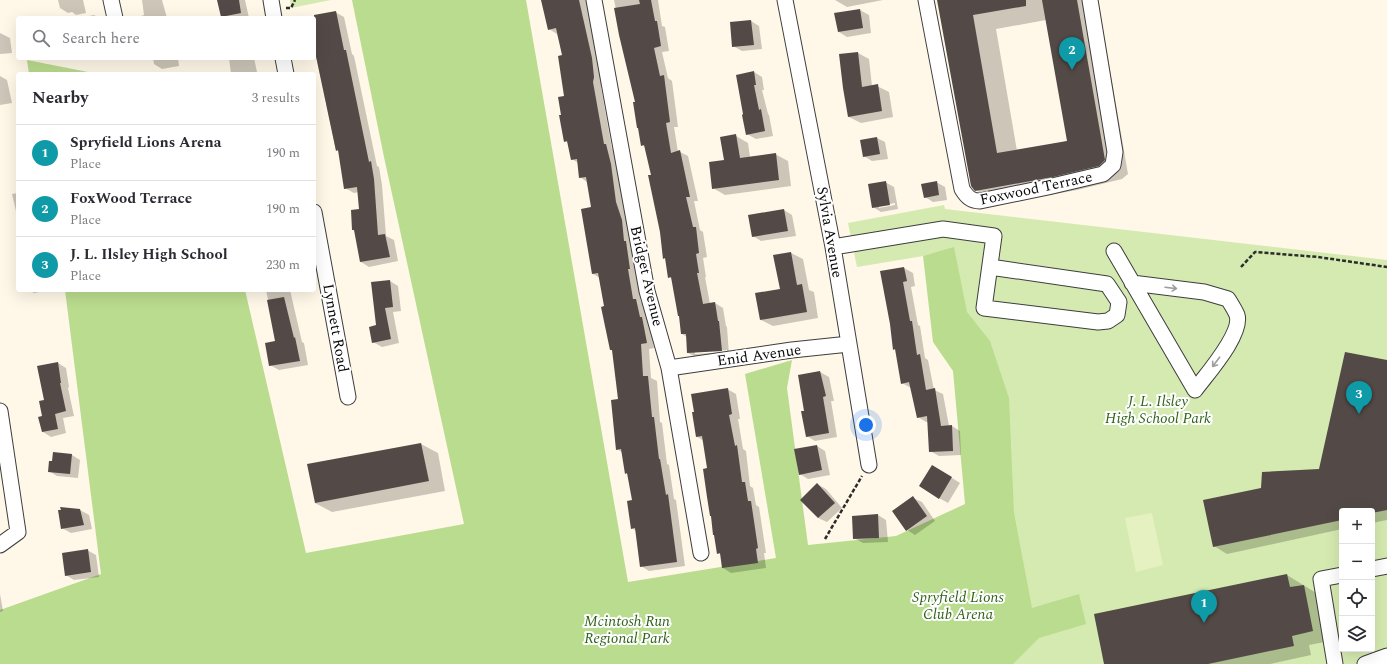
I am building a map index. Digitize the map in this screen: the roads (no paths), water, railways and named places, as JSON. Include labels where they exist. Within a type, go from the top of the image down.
[{"type":"street","points":[[111,0],[115,16]]},
{"type":"street","points":[[271,0],[274,16]]},
{"type":"street","name":"Bridget Avenue","points":[[594,0],[647,291],[669,368],[700,553]]},
{"type":"street","name":"Sylvia Avenue","points":[[784,0],[833,247],[869,465]]},
{"type":"street","name":"Foxwood Terrace","points":[[926,0],[962,189],[973,201],[980,201],[1048,188],[1103,174],[1112,165],[1115,152],[1090,0]]},
{"type":"street","points":[[283,60],[286,72]]},
{"type":"street","name":"Lynnett Road","points":[[316,223],[348,397]]},
{"type":"street","points":[[833,247],[943,229],[994,236],[984,308],[1098,322],[1108,321],[1117,315],[1119,302],[1107,284],[990,267]]},
{"type":"street","points":[[1114,251],[1132,283],[1195,390],[1227,347],[1237,327],[1237,316],[1228,299],[1204,292],[1132,283]]},
{"type":"street","name":"Enid Avenue","points":[[669,368],[792,350],[849,344]]},
{"type":"street","points":[[0,411],[18,532],[0,545]]},
{"type":"street","points":[[1375,568],[1387,566]]},
{"type":"street","points":[[1335,664],[1321,580],[1339,576]]},
{"type":"street","points":[[1365,664],[1387,656]]},
{"type":"place","name":"FoxWood Terrace","points":[[1072,70]]},
{"type":"place","name":"J. L. Ilsley High School","points":[[1359,414]]},
{"type":"place","name":"Spryfield Lions Arena","points":[[1204,623]]},
{"type":"park label","name":"J. L. Ilsley High School Park","points":[[1158,410]]},
{"type":"park label","name":"Spryfield Lions Club Arena","points":[[958,606]]},
{"type":"park label","name":"Mcintosh Run Regional Park","points":[[627,630]]}]
